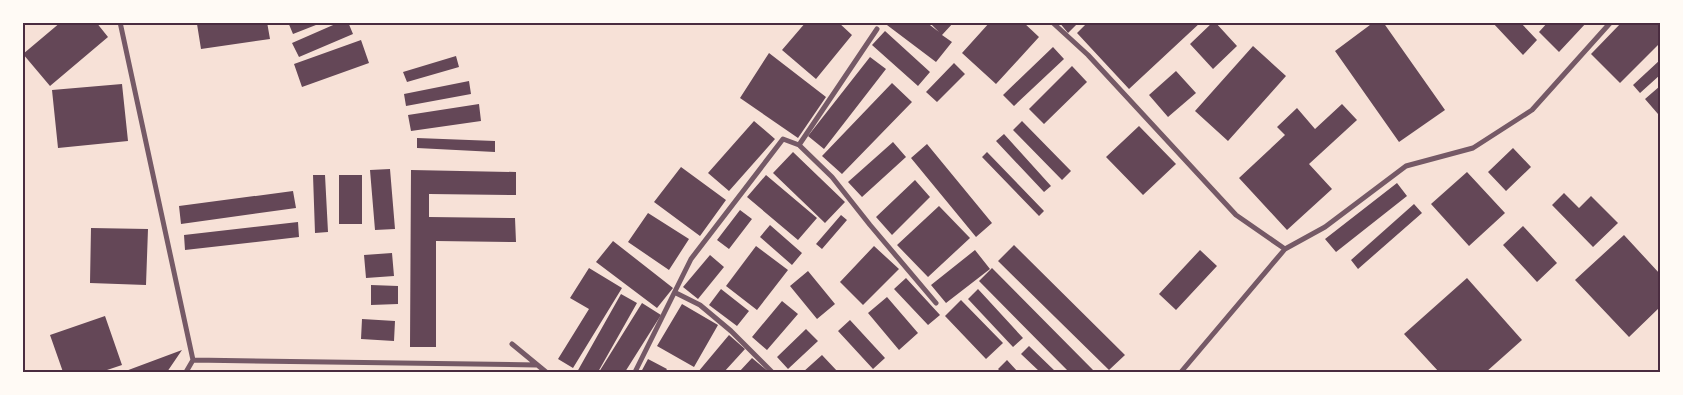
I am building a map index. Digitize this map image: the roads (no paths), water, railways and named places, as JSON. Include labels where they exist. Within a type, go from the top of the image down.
[{"type":"street","points":[[120,22],[194,360],[186,372]]},
{"type":"street","points":[[1052,22],[1088,55],[1236,215],[1285,249]]},
{"type":"street","points":[[1181,372],[1285,249],[1325,227],[1406,166],[1473,148],[1532,110],[1611,22]]},
{"type":"street","points":[[799,145],[876,29]]},
{"type":"street","points":[[635,372],[676,293],[691,259],[783,139],[799,145],[832,177],[870,226],[936,303]]},
{"type":"street","points":[[676,293],[700,305],[772,372]]},
{"type":"street","points":[[512,344],[546,372]]},
{"type":"street","points":[[194,360],[537,365]]}]
